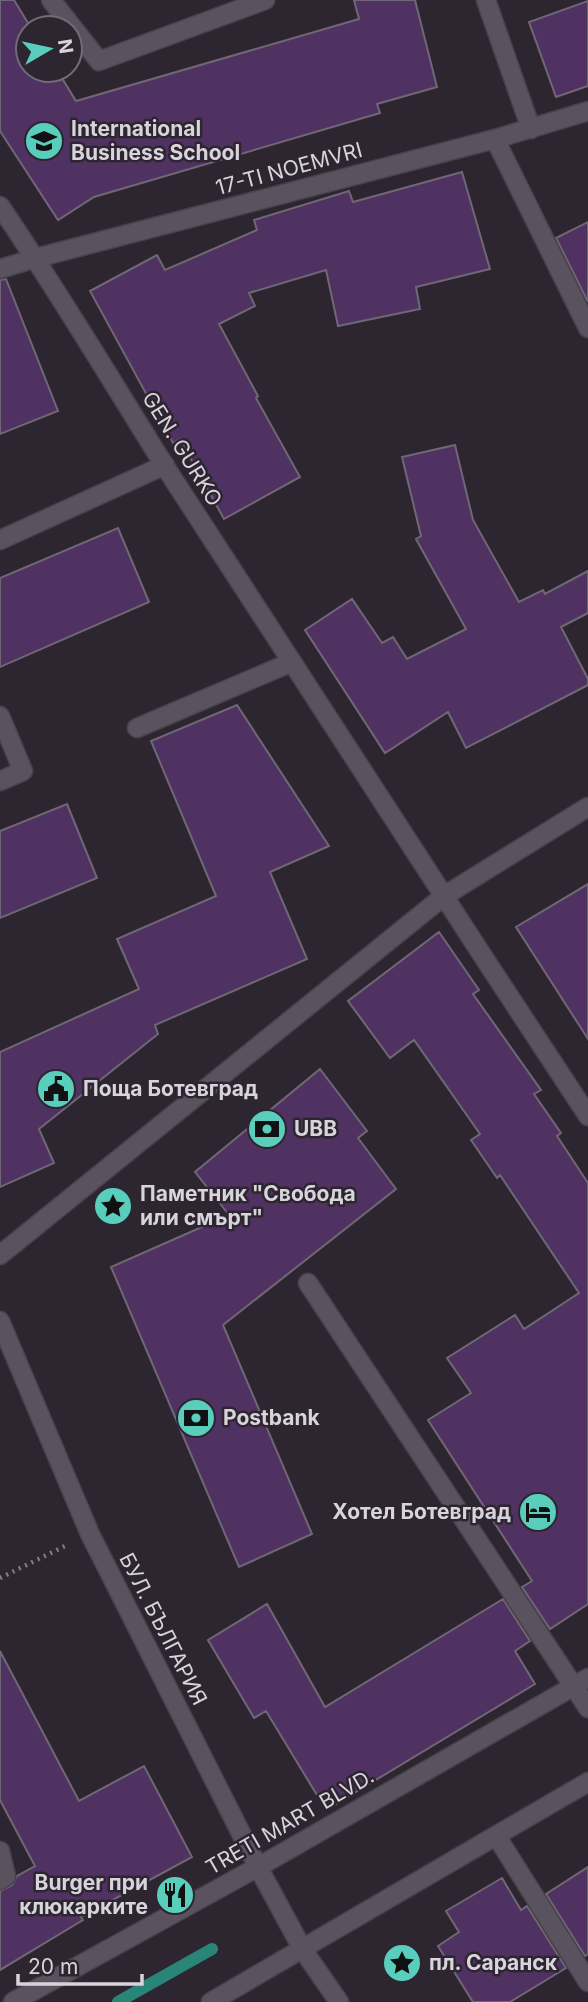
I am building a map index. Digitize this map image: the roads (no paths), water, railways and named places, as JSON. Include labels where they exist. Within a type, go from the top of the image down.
[{"type":"street","points":[[51,0],[99,61],[265,0]]},
{"type":"street","points":[[486,0],[531,129]]},
{"type":"street","name":"17-TI NOEMVRI","points":[[0,269],[495,139],[588,111]]},
{"type":"street","points":[[495,139],[588,328]]},
{"type":"street","name":"GEN. GURKO","points":[[0,206],[36,258],[327,717],[588,1116]]},
{"type":"street","points":[[0,540],[165,465]]},
{"type":"street","points":[[137,728],[292,662]]},
{"type":"street","points":[[0,716],[23,771],[0,781]]},
{"type":"street","points":[[0,1255],[444,896],[588,807]]},
{"type":"street","points":[[308,1283],[581,1682],[588,1708]]},
{"type":"street","name":"БУЛ. БЪЛГАРИЯ","points":[[0,1321],[90,1534],[258,1867],[303,1950],[339,2002]]},
{"type":"street","name":"TRETI MART BLVD.","points":[[13,2002],[258,1867],[581,1682]]},
{"type":"street","points":[[211,2002],[588,1782]]},
{"type":"street","points":[[497,1837],[588,1982]]},
{"type":"street","points":[[0,1851],[6,1876],[0,1880]]},
{"type":"waterway","points":[[118,2002],[212,1949]]},
{"type":"place","name":"International Business School","points":[[44,141]]},
{"type":"place","name":"Поща Ботевград","points":[[56,1089]]},
{"type":"place","name":"UBB","points":[[267,1129]]},
{"type":"place","name":"Паметник \"Свобода или смърт\"","points":[[113,1206]]},
{"type":"place","name":"Postbank","points":[[196,1418]]},
{"type":"place","name":"Хотел Ботевград","points":[[538,1512]]},
{"type":"place","name":"Burger при клюкарките","points":[[175,1895]]},
{"type":"place","name":"пл. Саранск","points":[[402,1963]]}]
